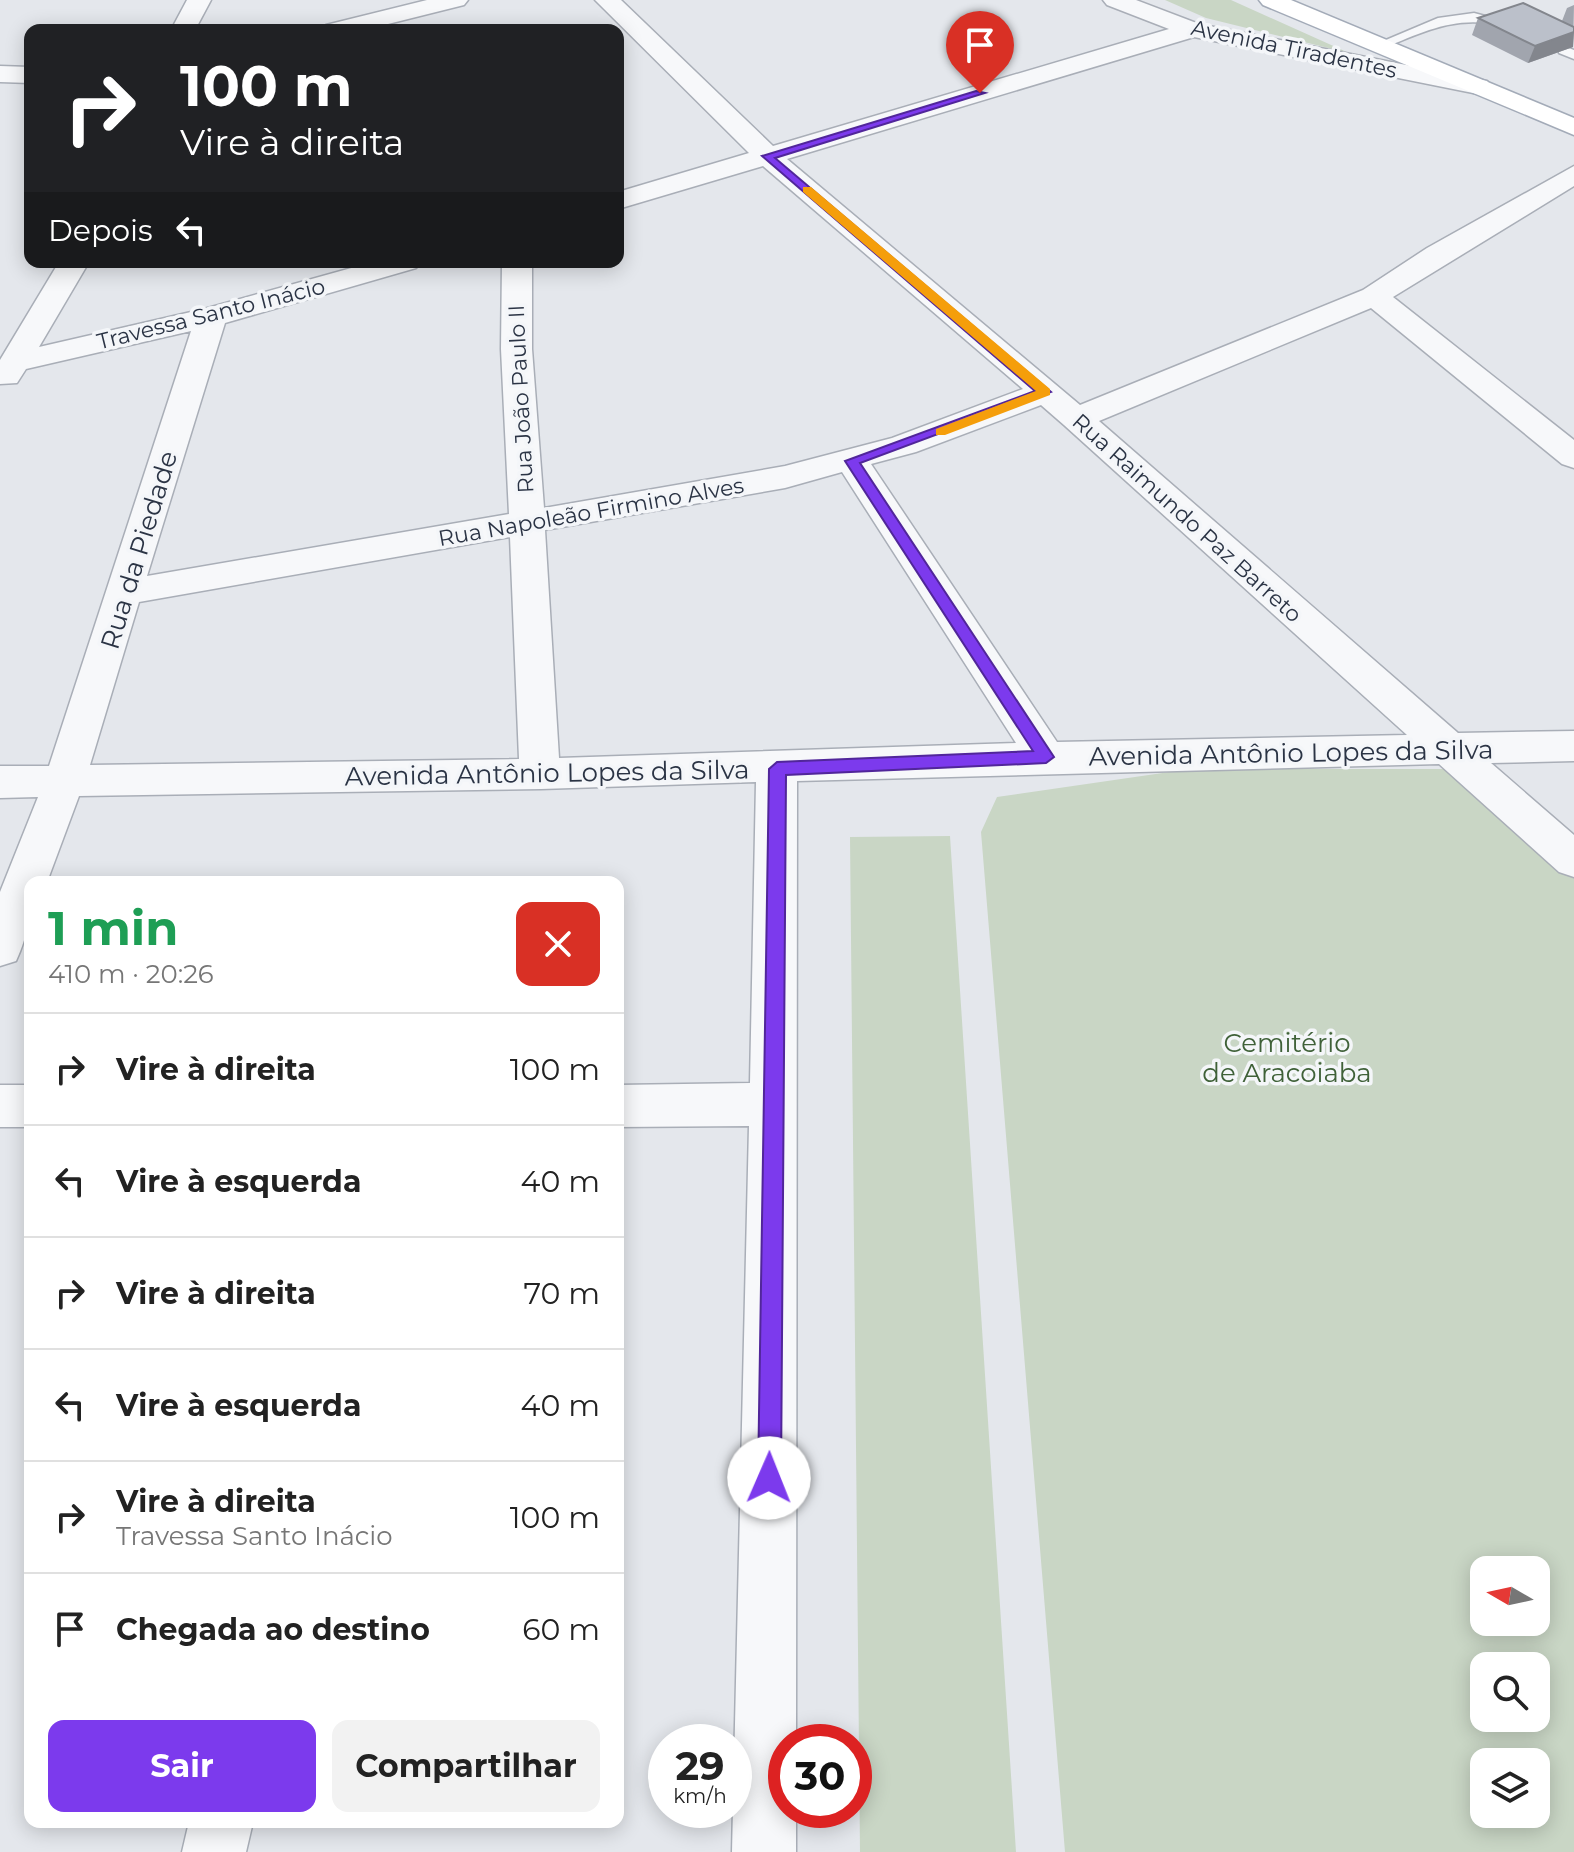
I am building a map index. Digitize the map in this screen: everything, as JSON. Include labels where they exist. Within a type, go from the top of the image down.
[{"type":"main road","name":"Avenida Tiradentes","points":[[1271,0],[1574,127]]},
{"type":"street","points":[[186,24],[199,0]]},
{"type":"street","points":[[359,24],[456,0]]},
{"type":"street","name":"Rua Raimundo Paz Barreto","points":[[607,0],[767,156],[1076,418],[1574,860]]},
{"type":"street","name":"Avenida Tiradentes","points":[[1115,0],[1193,30],[1478,86]]},
{"type":"street","points":[[624,199],[1193,30]]},
{"type":"street","points":[[0,74],[24,75]]},
{"type":"street","points":[[1076,418],[1374,296],[1437,254],[1574,174]]},
{"type":"street","points":[[7,373],[70,268]]},
{"type":"street","name":"Travessa Santo Inácio","points":[[7,373],[385,268]]},
{"type":"street","name":"Rua João Paulo II","points":[[517,268],[514,342],[527,523],[532,699],[541,774]]},
{"type":"street","points":[[1374,296],[1574,457]]},
{"type":"street","name":"Rua da Piedade","points":[[28,876],[64,782],[127,592],[211,317]]},
{"type":"street","name":"Rua Napoleão Firmino Alves","points":[[127,592],[731,488],[852,461],[1045,392]]},
{"type":"street","points":[[852,461],[1046,757]]},
{"type":"street","name":"Avenida Antônio Lopes da Silva","points":[[0,782],[777,769],[1046,757],[1574,746]]},
{"type":"street","points":[[764,1852],[777,769]]},
{"type":"street","name":"Rua da Piedade","points":[[0,948],[24,886]]},
{"type":"street","points":[[624,1106],[774,1104]]},
{"type":"street","points":[[0,1106],[24,1106]]},
{"type":"street","points":[[214,1852],[220,1828]]},
{"type":"lane","points":[[1380,45],[1459,15],[1490,16],[1506,23]]},
{"type":"green space","points":[[1165,0],[1231,0],[1349,53],[1206,18]]},
{"type":"green space","name":"Cemitério de Aracoiaba","points":[[1190,769],[1467,769],[1574,853],[1574,1852],[1065,1852],[981,832],[997,797]]},
{"type":"green space","points":[[950,836],[1016,1852],[860,1852],[860,1828],[872,1828],[872,1724],[859,1724],[850,837]]},
{"type":"building","points":[[1523,3],[1574,27],[1574,32],[1535,46],[1478,18]]},
{"type":"slow traffic","points":[[807,190],[1045,392],[940,432]]},
{"type":"route","points":[[769,1478],[777,769],[1046,757],[852,461],[927,437],[1045,392],[767,156],[980,93]]}]
